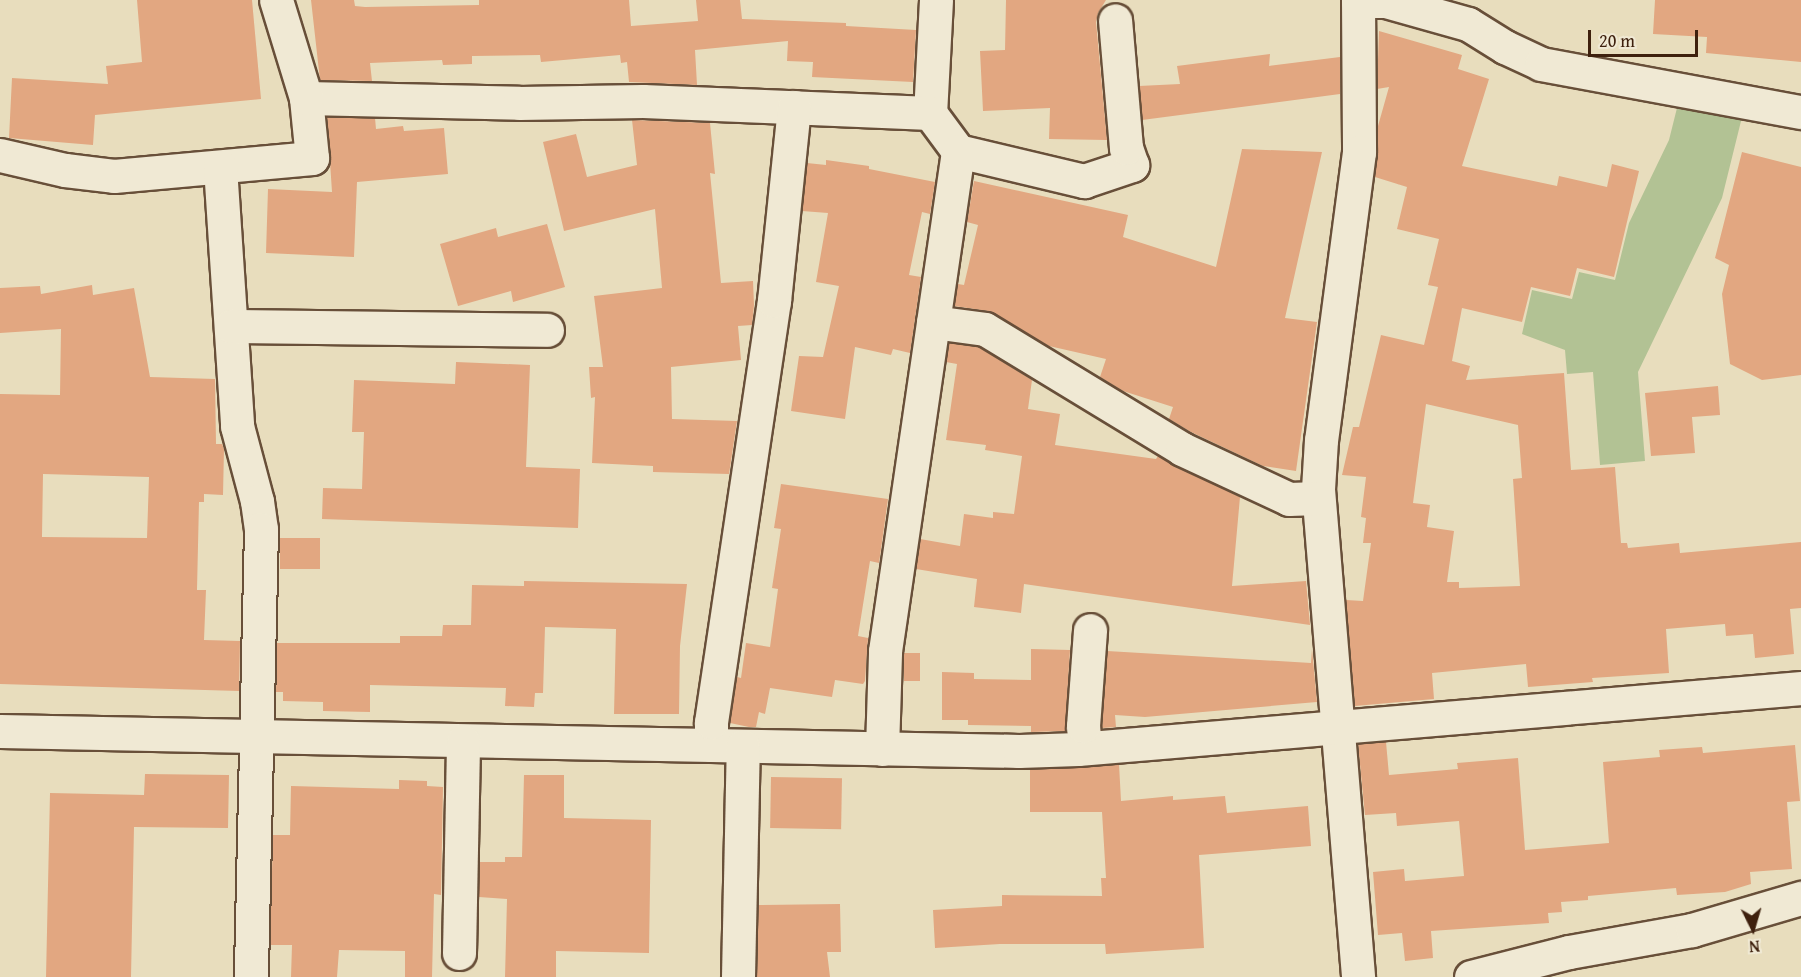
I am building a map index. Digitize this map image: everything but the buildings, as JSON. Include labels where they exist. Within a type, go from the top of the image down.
[{"type":"street","points":[[0,155],[65,170],[114,176],[312,158],[306,98],[276,0]]},
{"type":"street","points":[[936,0],[930,113],[958,151],[1084,181],[1132,165],[1126,148],[1115,20]]},
{"type":"street","points":[[1358,977],[1318,498],[1321,440],[1359,152],[1358,1],[1386,1],[1468,24],[1505,47],[1541,64],[1801,112]]},
{"type":"street","points":[[306,98],[519,103],[643,100],[930,113]]},
{"type":"street","points":[[711,745],[713,710],[774,301],[795,107]]},
{"type":"street","points":[[882,749],[885,651],[958,151]]},
{"type":"street","points":[[220,167],[238,435],[260,514],[251,977]]},
{"type":"street","points":[[933,322],[985,329],[1182,449],[1289,499],[1318,498]]},
{"type":"street","points":[[231,326],[547,330]]},
{"type":"street","points":[[1085,748],[1083,726],[1090,630]]},
{"type":"street","points":[[0,731],[999,751],[1085,748],[1801,688]]},
{"type":"street","points":[[459,953],[464,741]]},
{"type":"street","points":[[738,977],[743,746]]},
{"type":"street","points":[[1471,977],[1569,952],[1692,930],[1801,898]]},
{"type":"green space","points":[[1679,100],[1743,113],[1722,198],[1638,372],[1645,461],[1600,465],[1593,372],[1567,374],[1565,350],[1522,334],[1532,290],[1572,299],[1579,272],[1615,280],[1629,223],[1669,140]]}]
